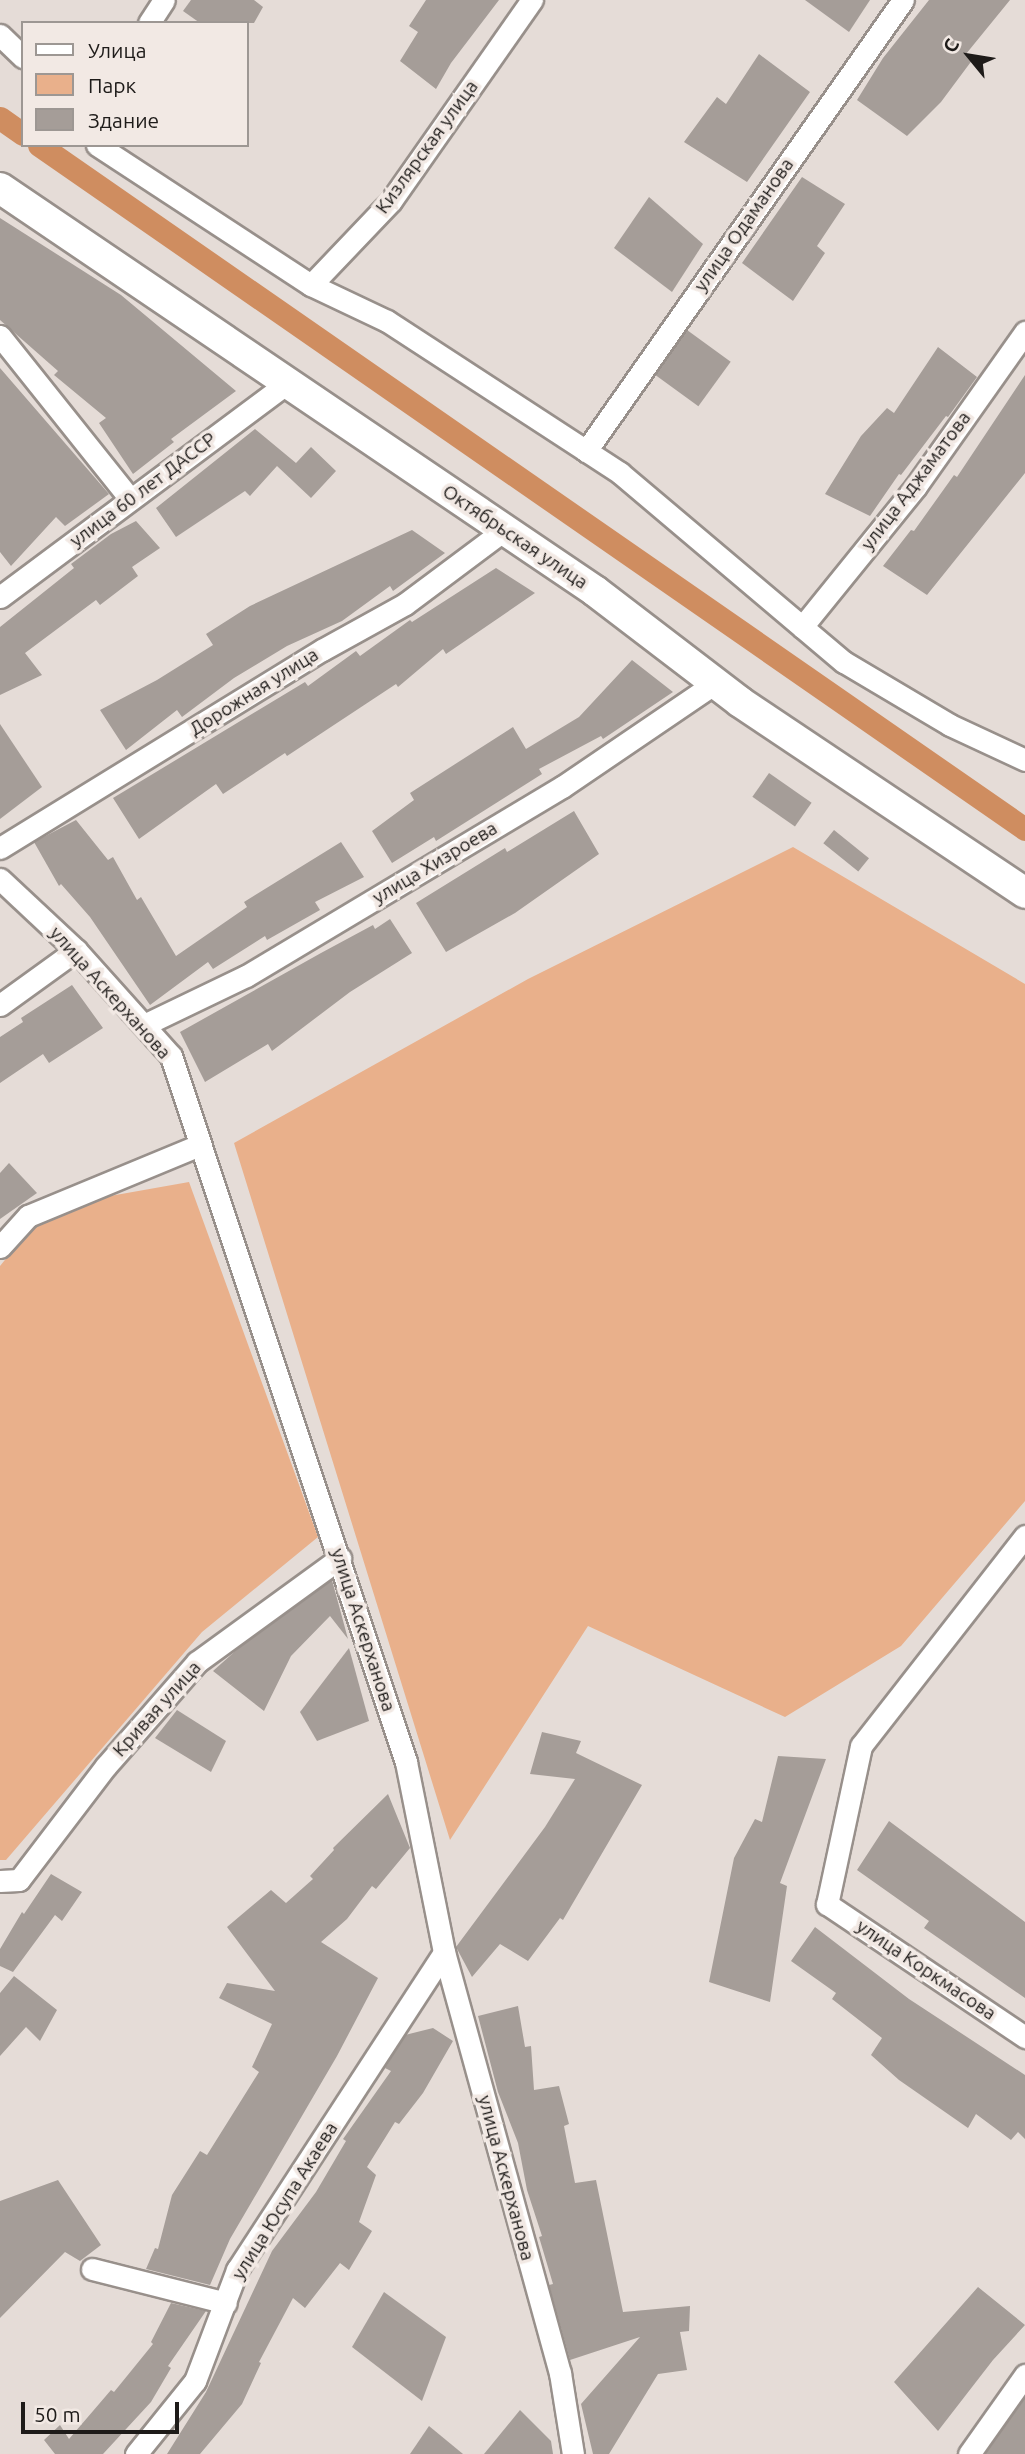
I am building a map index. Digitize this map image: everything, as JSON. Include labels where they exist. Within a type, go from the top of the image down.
[{"type":"street","points":[[150,21],[164,0]]},
{"type":"street","name":"Кизлярская улица","points":[[311,285],[391,201],[532,0]]},
{"type":"street","name":"улица Одаманова","points":[[586,451],[903,0]]},
{"type":"street","points":[[0,35],[21,55]]},
{"type":"street","points":[[100,147],[311,285],[387,321],[620,473],[844,663],[950,724],[1025,760]]},
{"type":"street","name":"Октябрьская улица","points":[[0,188],[595,591],[715,683],[1025,893]]},
{"type":"street","name":"улица Аджаматова","points":[[802,627],[916,486],[1025,332]]},
{"type":"street","points":[[0,336],[130,499]]},
{"type":"street","name":"улица 60 лет ДАССР","points":[[0,597],[287,383]]},
{"type":"street","name":"Дорожная улица","points":[[0,848],[322,650],[405,604],[504,530]]},
{"type":"street","name":"улица Хизроева","points":[[144,1025],[246,976],[562,787],[715,683]]},
{"type":"street","name":"улица Аскерханова","points":[[0,879],[76,950],[171,1056],[406,1762],[444,1952],[560,2373],[573,2454]]},
{"type":"street","points":[[0,1005],[76,950]]},
{"type":"street","points":[[0,1247],[28,1216],[199,1146]]},
{"type":"street","name":"улица Коркмасова","points":[[1025,1536],[861,1746],[827,1904],[1025,2037]]},
{"type":"street","name":"Кривая улица","points":[[0,1881],[19,1880],[106,1766],[197,1662],[340,1558]]},
{"type":"street","name":"улица Юсупа Акаева","points":[[136,2454],[195,2381],[237,2270],[444,1952]]},
{"type":"street","points":[[92,2269],[226,2303]]},
{"type":"street","points":[[969,2454],[1025,2375]]},
{"type":"green space","points":[[793,847],[1025,984],[1025,1501],[901,1646],[785,1717],[588,1626],[450,1840],[234,1143],[528,979]]},
{"type":"green space","points":[[189,1182],[318,1537],[202,1632],[6,1860],[0,1860],[0,1266],[48,1207]]},
{"type":"building","points":[[191,0],[254,0],[263,7],[254,23],[197,21],[183,11]]},
{"type":"building","points":[[426,0],[499,0],[451,63],[436,89],[400,61],[418,32],[409,26]]},
{"type":"building","points":[[805,0],[870,0],[849,32]]},
{"type":"building","points":[[929,0],[1010,0],[966,54],[973,59],[941,102],[907,136],[857,100],[883,58]]},
{"type":"building","points":[[759,54],[810,92],[747,182],[684,142],[717,97],[726,104]]},
{"type":"building","points":[[802,177],[845,204],[817,246],[825,253],[793,301],[742,263]]},
{"type":"building","points":[[649,197],[703,244],[672,292],[614,248]]},
{"type":"building","points":[[0,218],[121,295],[236,391],[171,439],[174,442],[133,474],[99,423],[106,418],[54,375],[58,371],[0,320]]},
{"type":"building","points":[[687,330],[731,362],[698,406],[655,374]]},
{"type":"building","points":[[938,347],[977,377],[948,417],[946,416],[901,475],[899,474],[870,516],[825,494],[861,436],[887,408],[894,413]]},
{"type":"building","points":[[0,368],[109,494],[65,526],[56,517],[11,566],[0,552]]},
{"type":"building","points":[[1025,375],[1025,473],[927,595],[883,566],[911,530],[914,531],[954,475],[957,477]]},
{"type":"building","points":[[255,429],[296,463],[311,447],[336,471],[311,498],[277,466],[250,496],[245,491],[176,537],[156,508]]},
{"type":"building","points":[[136,521],[160,548],[132,567],[138,576],[100,605],[96,600],[25,653],[42,675],[0,695],[0,627],[74,568],[71,564],[111,534]]},
{"type":"building","points":[[412,530],[445,553],[393,591],[390,586],[342,621],[287,646],[234,678],[182,717],[177,710],[126,750],[100,710],[157,680],[213,645],[206,634],[250,606]]},
{"type":"building","points":[[496,568],[535,593],[446,654],[443,649],[398,687],[396,684],[287,756],[285,753],[223,794],[216,784],[139,839],[113,798],[305,682],[308,686],[356,651],[360,656],[410,620],[412,622]]},
{"type":"building","points":[[632,660],[673,692],[603,739],[601,736],[539,769],[542,774],[436,841],[434,837],[392,863],[372,831],[414,800],[410,793],[513,727],[526,749],[579,717]]},
{"type":"building","points":[[0,724],[42,787],[0,819]]},
{"type":"building","points":[[769,773],[812,803],[795,827],[752,797]]},
{"type":"building","points":[[574,811],[599,854],[515,913],[446,952],[416,903],[505,848],[507,852]]},
{"type":"building","points":[[76,820],[108,860],[113,857],[137,900],[141,897],[176,956],[247,907],[244,902],[341,842],[364,877],[315,902],[320,910],[267,940],[265,936],[213,969],[208,962],[150,1005],[90,917],[61,884],[59,886],[34,842]]},
{"type":"building","points":[[834,830],[869,858],[858,872],[823,843]]},
{"type":"building","points":[[390,919],[412,953],[350,992],[272,1051],[268,1044],[205,1082],[180,1032],[373,925],[375,929]]},
{"type":"building","points":[[72,985],[103,1028],[49,1063],[43,1054],[0,1083],[0,1037],[23,1022],[21,1018]]},
{"type":"building","points":[[9,1163],[37,1193],[0,1219],[0,1173]]},
{"type":"building","points":[[332,1580],[348,1639],[330,1616],[291,1656],[264,1711],[213,1671],[241,1646]]},
{"type":"building","points":[[349,1648],[369,1721],[317,1741],[300,1712]]},
{"type":"building","points":[[177,1710],[226,1741],[211,1772],[155,1738]]},
{"type":"building","points":[[542,1732],[581,1741],[576,1753],[642,1785],[563,1920],[560,1918],[528,1961],[500,1944],[472,1977],[456,1947],[545,1827],[575,1779],[530,1774]]},
{"type":"building","points":[[778,1756],[826,1759],[780,1883],[787,1886],[770,2002],[709,1982],[734,1858],[755,1819],[762,1822]]},
{"type":"building","points":[[388,1794],[410,1848],[376,1889],[372,1886],[347,1919],[321,1942],[378,1978],[337,2056],[230,2239],[210,2285],[146,2269],[155,2248],[158,2249],[172,2195],[200,2151],[207,2155],[259,2072],[252,2067],[272,2024],[219,1998],[227,1983],[275,1991],[227,1927],[271,1890],[286,1903],[313,1879],[310,1876],[333,1848]]},
{"type":"building","points":[[889,1821],[1025,1922],[1025,1998],[924,1928],[929,1921],[857,1870]]},
{"type":"building","points":[[51,1874],[82,1892],[62,1921],[55,1915],[13,1972],[0,1966],[0,1949],[22,1912],[24,1914]]},
{"type":"building","points":[[815,1927],[909,1999],[1025,2075],[1025,2139],[1018,2132],[1011,2140],[976,2114],[968,2128],[899,2080],[871,2055],[882,2038],[832,1999],[836,1993],[791,1961]]},
{"type":"building","points":[[14,1976],[57,2010],[40,2041],[26,2027],[0,2056],[0,1993]]},
{"type":"building","points":[[518,2006],[525,2047],[531,2046],[534,2090],[559,2086],[569,2124],[564,2126],[575,2183],[596,2180],[623,2312],[690,2306],[689,2331],[680,2332],[687,2370],[658,2374],[609,2454],[593,2454],[581,2404],[640,2337],[570,2360],[549,2285],[553,2284],[539,2237],[542,2236],[527,2190],[518,2143],[498,2092],[478,2016]]},
{"type":"building","points":[[433,2028],[453,2041],[423,2093],[399,2124],[395,2122],[367,2167],[376,2175],[359,2222],[372,2231],[349,2270],[340,2263],[305,2308],[293,2298],[259,2362],[261,2363],[242,2404],[200,2454],[167,2454],[206,2392],[272,2251],[316,2192],[346,2141],[343,2139],[391,2071],[385,2068],[405,2035]]},
{"type":"building","points":[[58,2180],[101,2245],[80,2261],[65,2252],[0,2318],[0,2201]]},
{"type":"building","points":[[978,2287],[1025,2325],[993,2360],[938,2431],[894,2382]]},
{"type":"building","points":[[384,2292],[446,2337],[422,2401],[352,2347]]},
{"type":"building","points":[[171,2303],[206,2311],[168,2366],[171,2368],[151,2402],[103,2454],[55,2454],[44,2440],[60,2425],[69,2439],[111,2390],[114,2392],[153,2344],[151,2342]]},
{"type":"building","points":[[1025,2398],[1025,2454],[985,2454]]},
{"type":"building","points":[[520,2410],[551,2441],[553,2454],[484,2454]]},
{"type":"building","points":[[429,2426],[463,2454],[410,2454]]},
{"type":"waterway","points":[[0,118],[21,133]]},
{"type":"waterway","points":[[42,147],[1025,829]]}]
